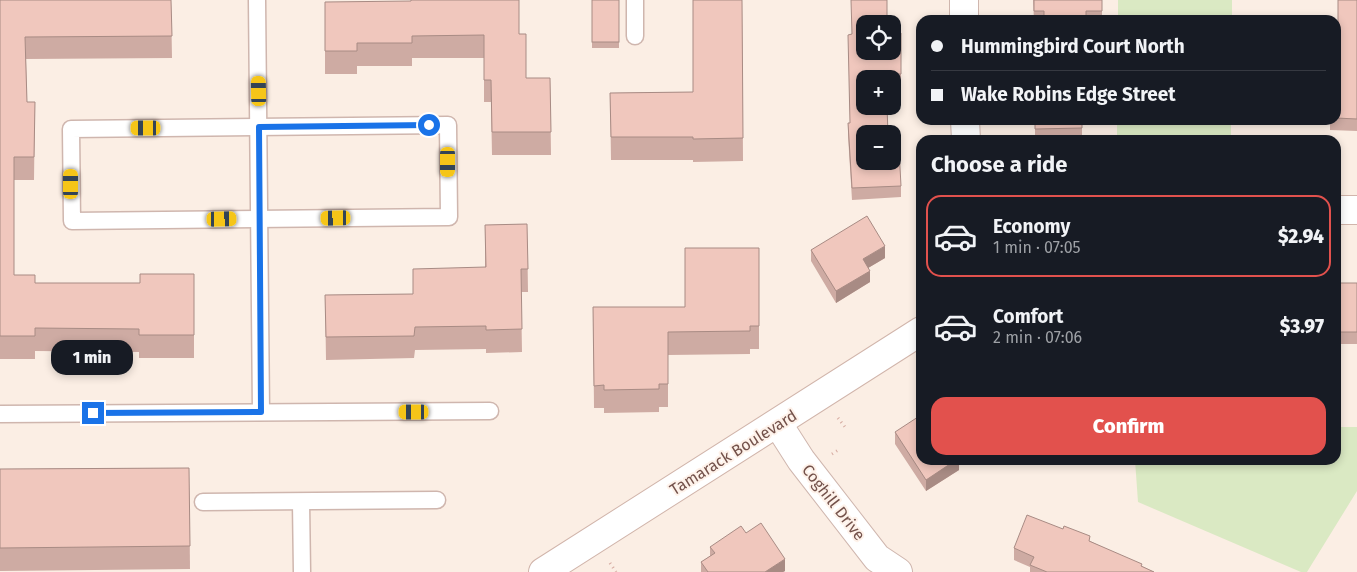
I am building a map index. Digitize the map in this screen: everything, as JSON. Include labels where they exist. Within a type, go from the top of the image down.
[{"type":"street","points":[[964,0],[964,15]]},
{"type":"street","points":[[1341,210],[1357,210]]},
{"type":"street","name":"Tamarack Boulevard","points":[[549,570],[916,334]]},
{"type":"street","name":"Coghill Drive","points":[[778,424],[801,460],[877,558],[898,572]]},
{"type":"lane","points":[[257,0],[261,412]]},
{"type":"lane","points":[[635,0],[635,36]]},
{"type":"lane","points":[[448,125],[449,217],[260,219],[72,221],[71,128],[448,125]]},
{"type":"lane","points":[[0,414],[490,411]]},
{"type":"lane","points":[[203,502],[437,500]]},
{"type":"lane","points":[[301,502],[302,572]]},
{"type":"path","points":[[836,415],[845,427]]},
{"type":"path","points":[[609,560],[616,572]]},
{"type":"green space","points":[[1118,0],[1232,0],[1232,15],[1118,15]]},
{"type":"green space","points":[[1117,125],[1231,125],[1231,135],[1117,135]]},
{"type":"green space","points":[[1341,427],[1357,427],[1357,491],[1307,572],[1301,572],[1138,502],[1135,465],[1341,465]]},
{"type":"building","points":[[0,0],[171,0],[172,36],[25,37],[27,102],[35,102],[34,157],[14,157],[14,275],[35,275],[35,283],[140,283],[140,274],[194,274],[194,335],[139,335],[139,329],[35,328],[35,336],[0,336]]},
{"type":"building","points":[[519,0],[519,34],[526,34],[526,78],[550,78],[551,132],[492,132],[491,80],[484,80],[484,35],[412,36],[412,43],[357,43],[357,51],[325,51],[325,2]]},
{"type":"building","points":[[592,0],[619,0],[619,42],[592,42]]},
{"type":"building","points":[[693,0],[742,0],[743,138],[611,137],[610,93],[693,92]]},
{"type":"building","points":[[851,0],[887,0],[887,15],[856,15],[856,60],[901,60],[901,70],[856,70],[856,115],[887,115],[888,125],[856,125],[856,170],[900,170],[901,186],[852,188],[848,123],[850,123],[848,35],[852,34]]},
{"type":"building","points":[[1034,0],[1102,0],[1102,11],[1086,11],[1086,15],[1044,15],[1044,11],[1034,11]]},
{"type":"building","points":[[1338,0],[1357,0],[1357,119],[1341,118],[1341,15],[1338,15]]},
{"type":"building","points":[[1035,125],[1082,125],[1082,128],[1035,129]]},
{"type":"building","points":[[867,216],[885,246],[863,259],[870,271],[836,291],[811,250]]},
{"type":"building","points":[[527,224],[528,269],[521,269],[522,329],[486,330],[486,326],[415,327],[414,336],[326,337],[325,295],[413,294],[413,269],[486,267],[485,225]]},
{"type":"building","points":[[685,248],[759,248],[759,326],[750,326],[750,331],[668,332],[668,384],[659,384],[659,389],[604,390],[604,385],[594,386],[593,307],[685,307]]},
{"type":"building","points":[[1341,283],[1357,283],[1357,332],[1341,332]]},
{"type":"building","points":[[916,418],[916,465],[895,432]]},
{"type":"building","points":[[916,465],[948,465],[926,480]]},
{"type":"building","points":[[189,468],[190,546],[0,548],[0,469]]},
{"type":"building","points":[[1027,515],[1063,529],[1064,526],[1090,536],[1089,541],[1142,564],[1141,566],[1154,572],[1047,572],[1030,565],[1034,557],[1014,548]]},
{"type":"building","points":[[761,523],[785,559],[765,572],[708,572],[701,562],[715,553],[710,547],[741,526],[746,533]]},
{"type":"route","points":[[93,413],[261,412],[259,127],[429,125]]}]
